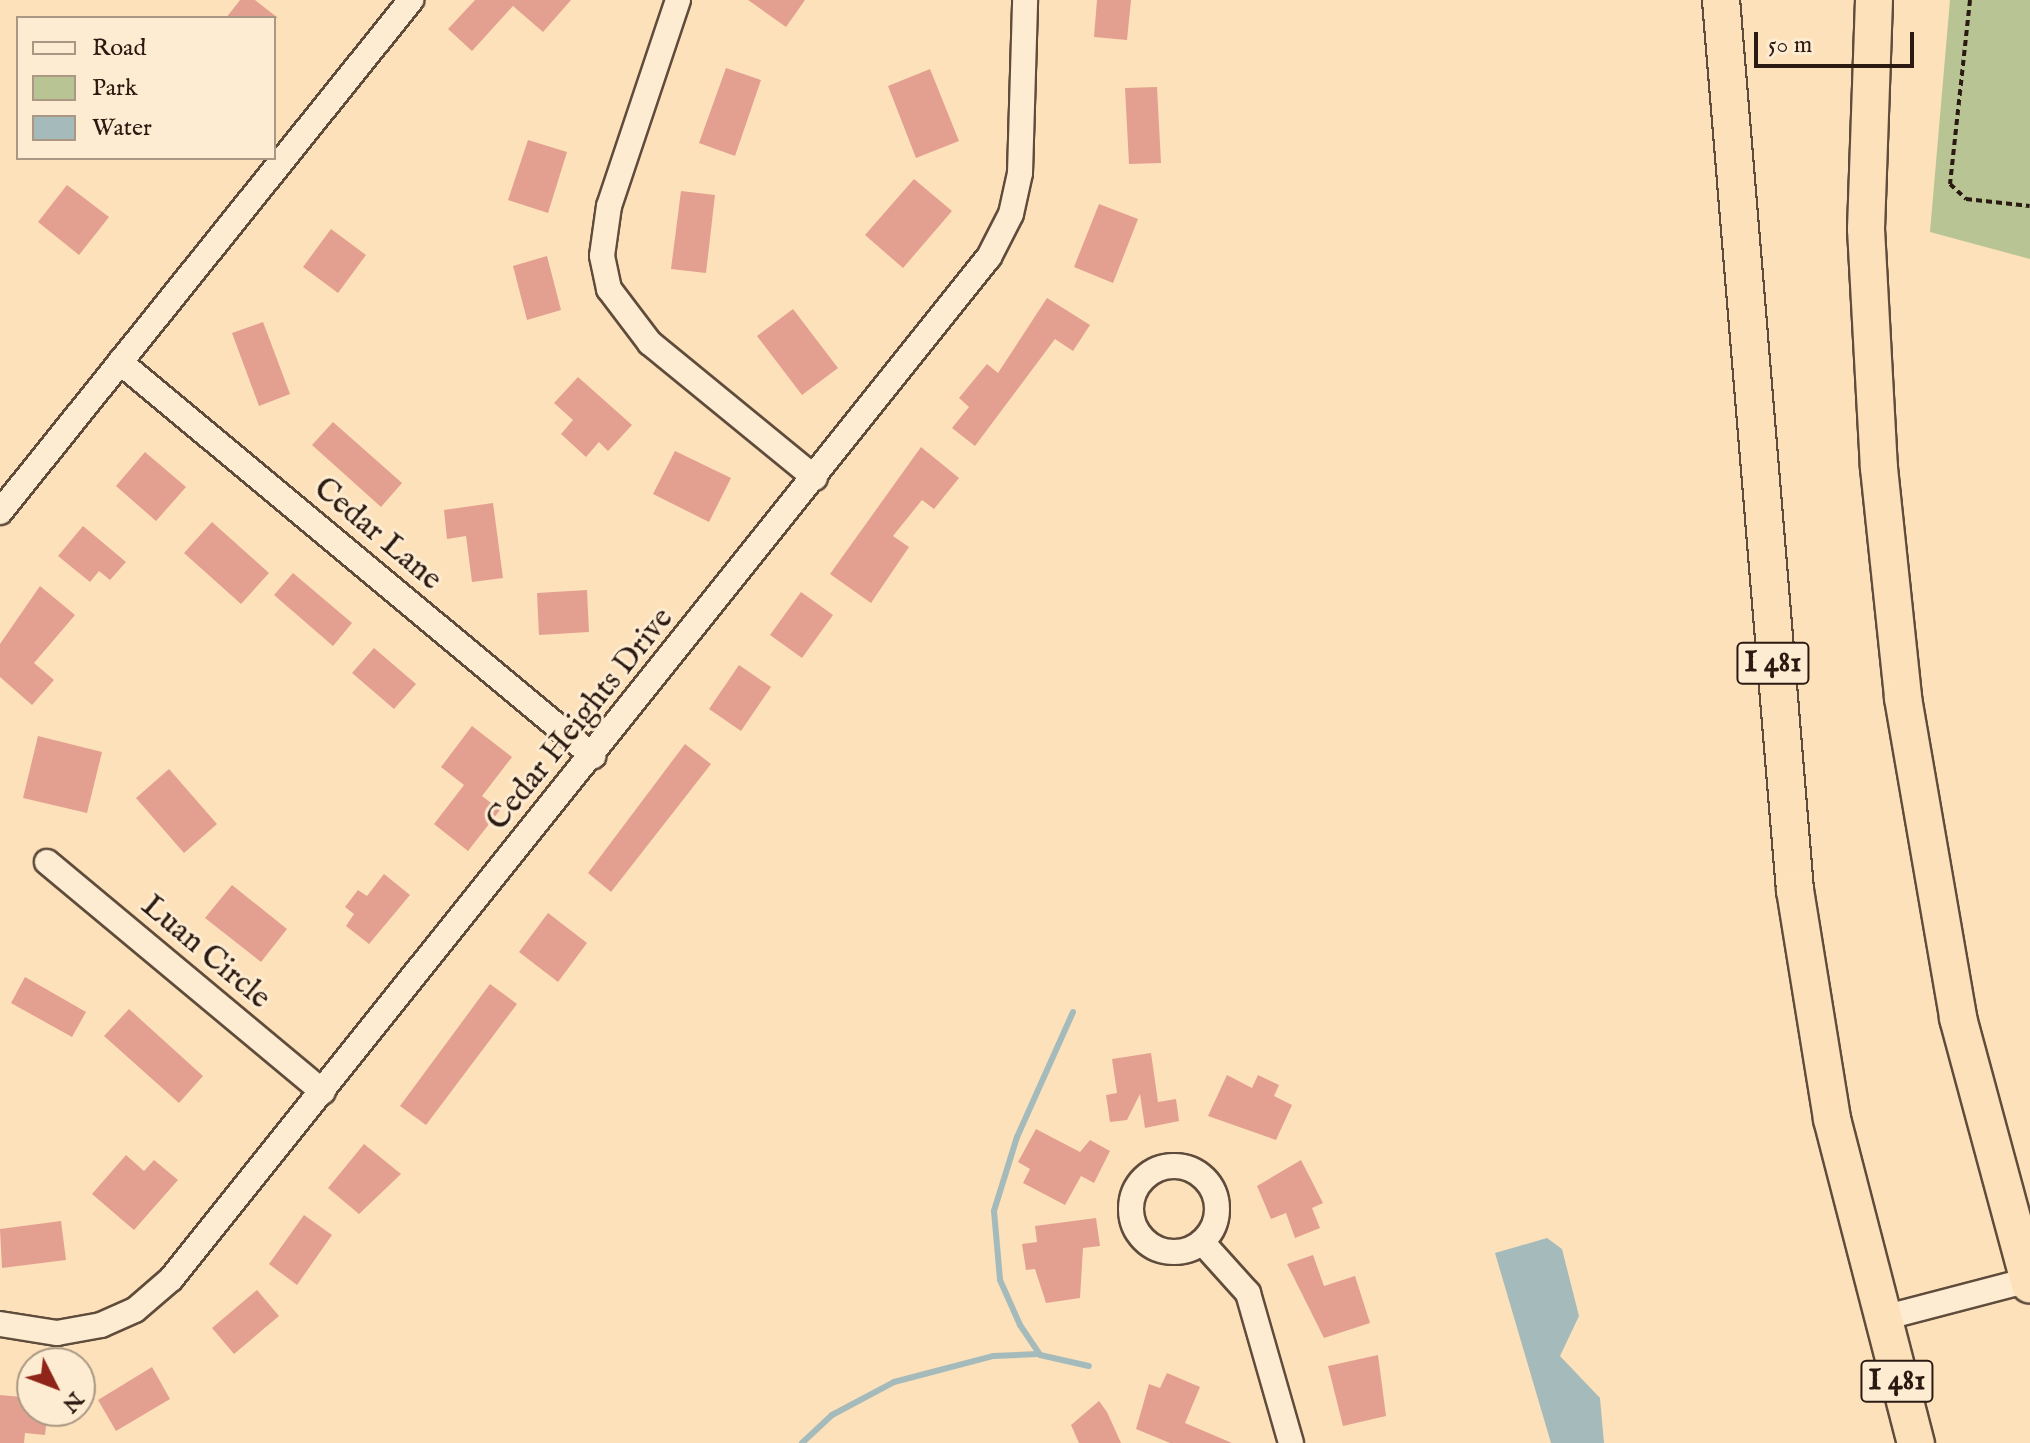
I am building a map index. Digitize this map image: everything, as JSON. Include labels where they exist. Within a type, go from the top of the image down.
[{"type":"highway","name":"I 481","points":[[1721,0],[1795,890],[1832,1119],[1879,1319],[1916,1443]]},
{"type":"highway","points":[[1874,0],[1866,229],[1879,468],[1903,698],[1958,1018],[2029,1282]]},
{"type":"street","points":[[0,512],[411,0]]},
{"type":"street","points":[[678,0],[609,206],[602,256],[609,289],[650,343],[815,478]]},
{"type":"street","name":"Cedar Heights Drive","points":[[0,1324],[57,1333],[135,1310],[171,1279],[593,756],[989,257],[1011,214],[1020,173],[1025,0]]},
{"type":"street","name":"Cedar Lane","points":[[120,362],[593,756]]},
{"type":"street","name":"Luan Circle","points":[[47,862],[323,1092]]},
{"type":"street","points":[[1202,1242],[1248,1293],[1291,1443]]},
{"type":"street","points":[[1879,1319],[2029,1282]]},
{"type":"path","points":[[1970,0],[1950,184],[1966,199],[2030,206]]},
{"type":"green space","points":[[1950,0],[2030,0],[2030,259],[1930,232]]},
{"type":"water","points":[[1547,1238],[1562,1249],[1579,1316],[1560,1356],[1600,1398],[1604,1443],[1551,1443],[1495,1253]]},
{"type":"building","points":[[240,0],[255,0],[275,16],[228,16]]},
{"type":"building","points":[[475,0],[571,0],[543,32],[513,6],[472,51],[448,29]]},
{"type":"building","points":[[748,0],[805,0],[786,27]]},
{"type":"building","points":[[1097,0],[1131,0],[1127,40],[1094,37]]},
{"type":"building","points":[[726,68],[761,80],[735,156],[699,143]]},
{"type":"building","points":[[930,69],[959,141],[916,158],[888,86]]},
{"type":"building","points":[[1157,87],[1161,163],[1129,164],[1125,88]]},
{"type":"building","points":[[528,140],[567,152],[548,213],[508,200]]},
{"type":"building","points":[[914,179],[952,211],[903,268],[865,235]]},
{"type":"building","points":[[67,185],[109,217],[79,255],[38,222]]},
{"type":"building","points":[[681,191],[715,195],[706,273],[671,269]]},
{"type":"building","points":[[1099,204],[1138,219],[1113,283],[1074,267]]},
{"type":"building","points":[[331,229],[366,255],[338,293],[303,267]]},
{"type":"building","points":[[547,256],[561,310],[527,320],[513,266]]},
{"type":"building","points":[[1047,298],[1090,325],[1073,351],[1055,339],[975,446],[952,428],[969,407],[959,398],[987,364],[998,373]]},
{"type":"building","points":[[793,309],[838,368],[802,395],[757,336]]},
{"type":"building","points":[[263,322],[290,394],[259,406],[232,333]]},
{"type":"building","points":[[578,377],[632,425],[608,451],[599,442],[586,457],[561,434],[573,420],[554,403]]},
{"type":"building","points":[[333,422],[402,483],[381,507],[312,445]]},
{"type":"building","points":[[921,447],[959,478],[934,509],[922,500],[893,536],[909,547],[871,603],[830,574]]},
{"type":"building","points":[[675,451],[731,478],[709,522],[653,494]]},
{"type":"building","points":[[145,452],[186,487],[156,521],[116,486]]},
{"type":"building","points":[[493,503],[503,578],[472,582],[466,536],[447,539],[444,510]]},
{"type":"building","points":[[212,522],[269,573],[241,604],[184,553]]},
{"type":"building","points":[[83,526],[126,562],[110,580],[99,571],[90,582],[58,556]]},
{"type":"building","points":[[293,573],[352,623],[333,646],[274,595]]},
{"type":"building","points":[[40,586],[75,615],[34,663],[54,680],[32,705],[0,677],[0,644]]},
{"type":"building","points":[[587,590],[589,632],[539,635],[537,593]]},
{"type":"building","points":[[801,592],[833,615],[802,658],[770,635]]},
{"type":"building","points":[[374,648],[416,684],[394,709],[352,673]]},
{"type":"building","points":[[739,665],[771,687],[741,731],[709,709]]},
{"type":"building","points":[[472,726],[512,757],[482,796],[500,810],[468,851],[434,824],[464,785],[441,767]]},
{"type":"building","points":[[38,736],[102,752],[87,813],[23,798]]},
{"type":"building","points":[[685,744],[711,764],[611,892],[588,873]]},
{"type":"building","points":[[169,769],[217,824],[184,853],[136,798]]},
{"type":"building","points":[[384,874],[410,895],[369,944],[346,926],[354,914],[345,907],[358,890],[367,896]]},
{"type":"building","points":[[232,885],[287,929],[261,962],[205,918]]},
{"type":"building","points":[[548,913],[587,943],[558,982],[519,952]]},
{"type":"building","points":[[25,977],[86,1012],[72,1037],[11,1003]]},
{"type":"building","points":[[490,984],[517,1004],[426,1125],[400,1106]]},
{"type":"building","points":[[129,1009],[203,1076],[179,1103],[104,1036]]},
{"type":"building","points":[[1151,1053],[1158,1102],[1176,1099],[1179,1121],[1145,1128],[1140,1094],[1127,1120],[1110,1122],[1106,1095],[1117,1093],[1112,1059]]},
{"type":"building","points":[[1227,1075],[1252,1088],[1258,1075],[1279,1085],[1274,1096],[1292,1105],[1276,1140],[1208,1116]]},
{"type":"building","points":[[1036,1129],[1080,1152],[1090,1140],[1110,1151],[1094,1183],[1081,1176],[1065,1205],[1023,1183],[1030,1169],[1018,1162]]},
{"type":"building","points":[[364,1144],[401,1174],[359,1214],[328,1188]]},
{"type":"building","points":[[126,1155],[144,1171],[154,1160],[178,1180],[134,1230],[92,1194]]},
{"type":"building","points":[[1301,1160],[1323,1203],[1312,1208],[1320,1228],[1295,1238],[1286,1213],[1271,1219],[1257,1186]]},
{"type":"building","points":[[304,1215],[332,1235],[297,1285],[269,1264]]},
{"type":"building","points":[[1096,1218],[1100,1246],[1083,1248],[1080,1298],[1046,1303],[1035,1269],[1026,1270],[1022,1244],[1037,1242],[1035,1226]]},
{"type":"building","points":[[61,1221],[66,1260],[2,1268],[0,1229]]},
{"type":"building","points":[[1313,1255],[1324,1286],[1355,1276],[1370,1323],[1324,1338],[1287,1264]]},
{"type":"building","points":[[257,1290],[279,1316],[234,1354],[212,1328]]},
{"type":"building","points":[[1378,1355],[1386,1416],[1343,1426],[1328,1366]]},
{"type":"building","points":[[152,1367],[170,1399],[116,1431],[98,1400]]},
{"type":"building","points":[[1167,1373],[1200,1387],[1185,1423],[1232,1443],[1170,1443],[1136,1429],[1149,1384],[1160,1388]]},
{"type":"building","points":[[0,1395],[16,1396],[16,1427],[46,1427],[45,1435],[25,1433],[24,1443],[0,1443]]},
{"type":"building","points":[[1099,1401],[1121,1443],[1079,1443],[1071,1425]]},
{"type":"waterway","points":[[1073,1012],[1017,1137],[994,1211],[1000,1280],[1020,1325],[1040,1355],[1089,1366]]},
{"type":"waterway","points":[[802,1443],[832,1415],[894,1382],[993,1356],[1038,1354]]}]
